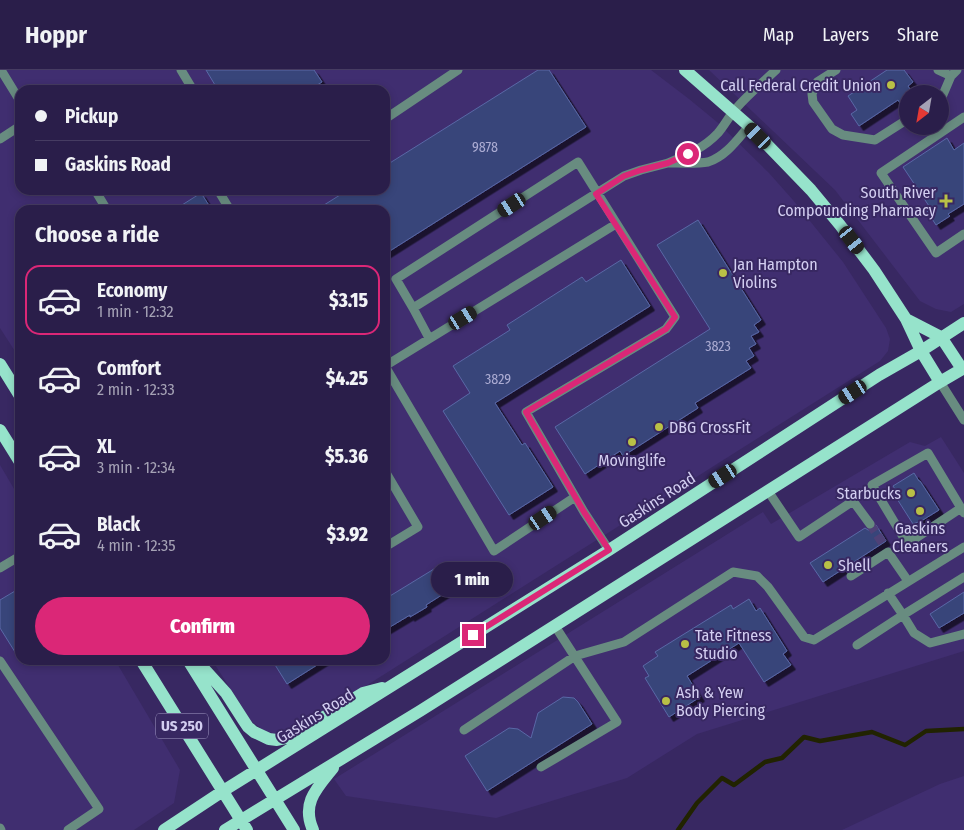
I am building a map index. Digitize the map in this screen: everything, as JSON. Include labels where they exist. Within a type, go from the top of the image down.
[{"type":"main road","points":[[685,70],[749,126],[811,190],[840,225],[874,270],[906,318],[921,350],[940,382]]},
{"type":"main road","points":[[225,830],[244,825],[275,799],[420,711],[940,382],[963,370],[940,337],[906,318]]},
{"type":"main road","name":"Gaskins Road","points":[[164,830],[609,550],[879,375],[964,323]]},
{"type":"main road","points":[[0,364],[15,388]]},
{"type":"main road","points":[[0,430],[15,454]]},
{"type":"main road","name":"US 250","points":[[145,665],[244,825]]},
{"type":"main road","name":"US 250","points":[[191,665],[294,830]]},
{"type":"main road","points":[[201,665],[226,693],[248,727],[261,736],[277,740],[297,734],[363,693],[396,684]]},
{"type":"main road","points":[[313,830],[309,816],[310,799],[314,791],[339,761]]},
{"type":"street","points":[[1,70],[15,93]]},
{"type":"street","points":[[181,70],[190,85]]},
{"type":"street","points":[[390,116],[458,70]]},
{"type":"street","points":[[414,308],[624,176],[668,163],[708,142],[718,132],[733,111],[776,70]]},
{"type":"street","points":[[836,70],[817,82],[812,94],[813,102],[832,129],[843,135],[875,140],[899,125]]},
{"type":"street","points":[[938,70],[954,73],[948,85]]},
{"type":"street","points":[[964,117],[881,173],[936,253],[964,234]]},
{"type":"street","points":[[668,163],[706,162],[715,159],[729,149],[749,126]]},
{"type":"street","points":[[1,135],[15,128]]},
{"type":"street","points":[[429,338],[414,308],[396,279],[578,162],[596,194],[675,317],[666,329],[526,412],[575,497],[609,550]]},
{"type":"street","points":[[390,363],[616,224]]},
{"type":"street","points":[[390,374],[494,551],[575,497]]},
{"type":"street","points":[[940,382],[964,420]]},
{"type":"street","points":[[928,453],[963,510],[916,538],[905,540],[872,485],[928,453]]},
{"type":"street","points":[[390,479],[418,527],[390,544]]},
{"type":"street","points":[[768,491],[799,537],[853,501],[870,524]]},
{"type":"street","points":[[464,730],[575,656],[624,642],[733,572],[757,576],[768,587],[804,637],[814,640],[964,547]]},
{"type":"street","points":[[851,576],[885,548],[908,581]]},
{"type":"street","points":[[0,568],[15,559]]},
{"type":"street","points":[[857,645],[964,577]]},
{"type":"street","points":[[888,593],[914,633],[930,643],[964,634]]},
{"type":"street","points":[[541,767],[617,722],[555,626]]},
{"type":"street","points":[[0,661],[99,809],[68,830]]},
{"type":"shaded area","points":[[0,70],[651,70],[717,122],[769,173],[793,200],[843,262],[886,328],[890,339],[888,351],[880,361],[293,732],[285,734],[268,732],[251,721],[215,665],[390,665],[390,205],[15,205],[15,351],[0,328]]},
{"type":"shaded area","points":[[709,70],[964,70],[964,304],[951,312],[936,309],[920,301],[835,190]]},
{"type":"shaded area","points":[[941,437],[964,473],[964,651],[697,734],[627,778],[496,818],[346,796],[334,779],[763,512],[771,524],[910,442],[925,446]]},
{"type":"shaded area","points":[[0,465],[15,490],[15,665],[118,665],[180,770],[174,803],[134,830],[0,830]]},
{"type":"shaded area","points":[[964,776],[964,830],[842,830],[940,784]]},
{"type":"building","points":[[206,70],[314,70],[322,82],[317,85],[215,85]]},
{"type":"building","points":[[538,70],[549,70],[586,127],[390,251],[390,205],[324,205],[340,195],[390,195],[390,163]]},
{"type":"building","points":[[887,70],[904,70],[913,82],[909,85],[899,85],[899,102],[898,100],[859,126],[851,114],[857,110],[848,96]]},
{"type":"building","points":[[947,138],[954,150],[964,143],[964,204],[948,214],[950,216],[936,225],[927,211],[931,209],[903,167]]},
{"type":"building","points":[[198,195],[202,195],[209,205],[182,205]]},
{"type":"building","points":[[698,220],[761,320],[754,325],[759,332],[751,336],[756,344],[749,348],[754,356],[746,361],[751,368],[695,403],[698,408],[623,456],[620,451],[585,474],[555,427],[710,329],[657,245]]},
{"type":"building","points":[[621,260],[650,306],[495,403],[522,445],[525,443],[553,487],[509,515],[443,411],[470,393],[453,366],[510,330],[507,325],[582,277],[586,282]]},
{"type":"building","points":[[914,473],[939,510],[913,524],[892,491],[895,489],[893,486]]},
{"type":"building","name":"Shell","points":[[876,525],[886,541],[823,582],[810,563],[865,528],[871,530]]},
{"type":"building","points":[[434,569],[448,591],[426,605],[427,607],[390,627],[390,596]]},
{"type":"building","points":[[15,591],[15,652],[0,628],[0,600]]},
{"type":"building","points":[[964,592],[964,613],[939,628],[930,614]]},
{"type":"building","points":[[749,599],[756,611],[760,608],[787,651],[783,654],[791,665],[764,682],[739,643],[687,676],[700,697],[669,717],[645,678],[649,676],[643,666],[658,656],[655,652],[731,605],[733,609]]},
{"type":"building","points":[[275,665],[317,665],[287,684]]},
{"type":"building","points":[[563,697],[574,698],[592,724],[487,791],[465,756],[509,728],[518,729],[531,738],[538,713]]},
{"type":"waterway","points":[[678,830],[697,803],[722,778],[734,785],[765,762],[782,758],[804,737],[820,741],[872,732],[905,745],[926,731],[964,729]]},
{"type":"tunnel","points":[[870,524],[883,544]]},
{"type":"place","name":"Call Federal Credit Union","points":[[891,85]]},
{"type":"place","name":"South River Compounding Pharmacy","points":[[946,201]]},
{"type":"place","name":"Jan Hampton Violins","points":[[723,273]]},
{"type":"place","name":"DBG CrossFit","points":[[659,427]]},
{"type":"place","name":"Movinglife","points":[[632,442]]},
{"type":"place","name":"Starbucks","points":[[911,493]]},
{"type":"place","name":"Gaskins Cleaners","points":[[920,511]]},
{"type":"place","name":"Shell","points":[[828,565]]},
{"type":"place","name":"Tate Fitness Studio","points":[[685,644]]},
{"type":"place","name":"Ash & Yew Body Piercing","points":[[666,701]]},
{"type":"route","points":[[473,635],[609,550],[584,512],[526,412],[666,329],[675,317],[596,194],[624,176],[668,163],[688,154]]}]
